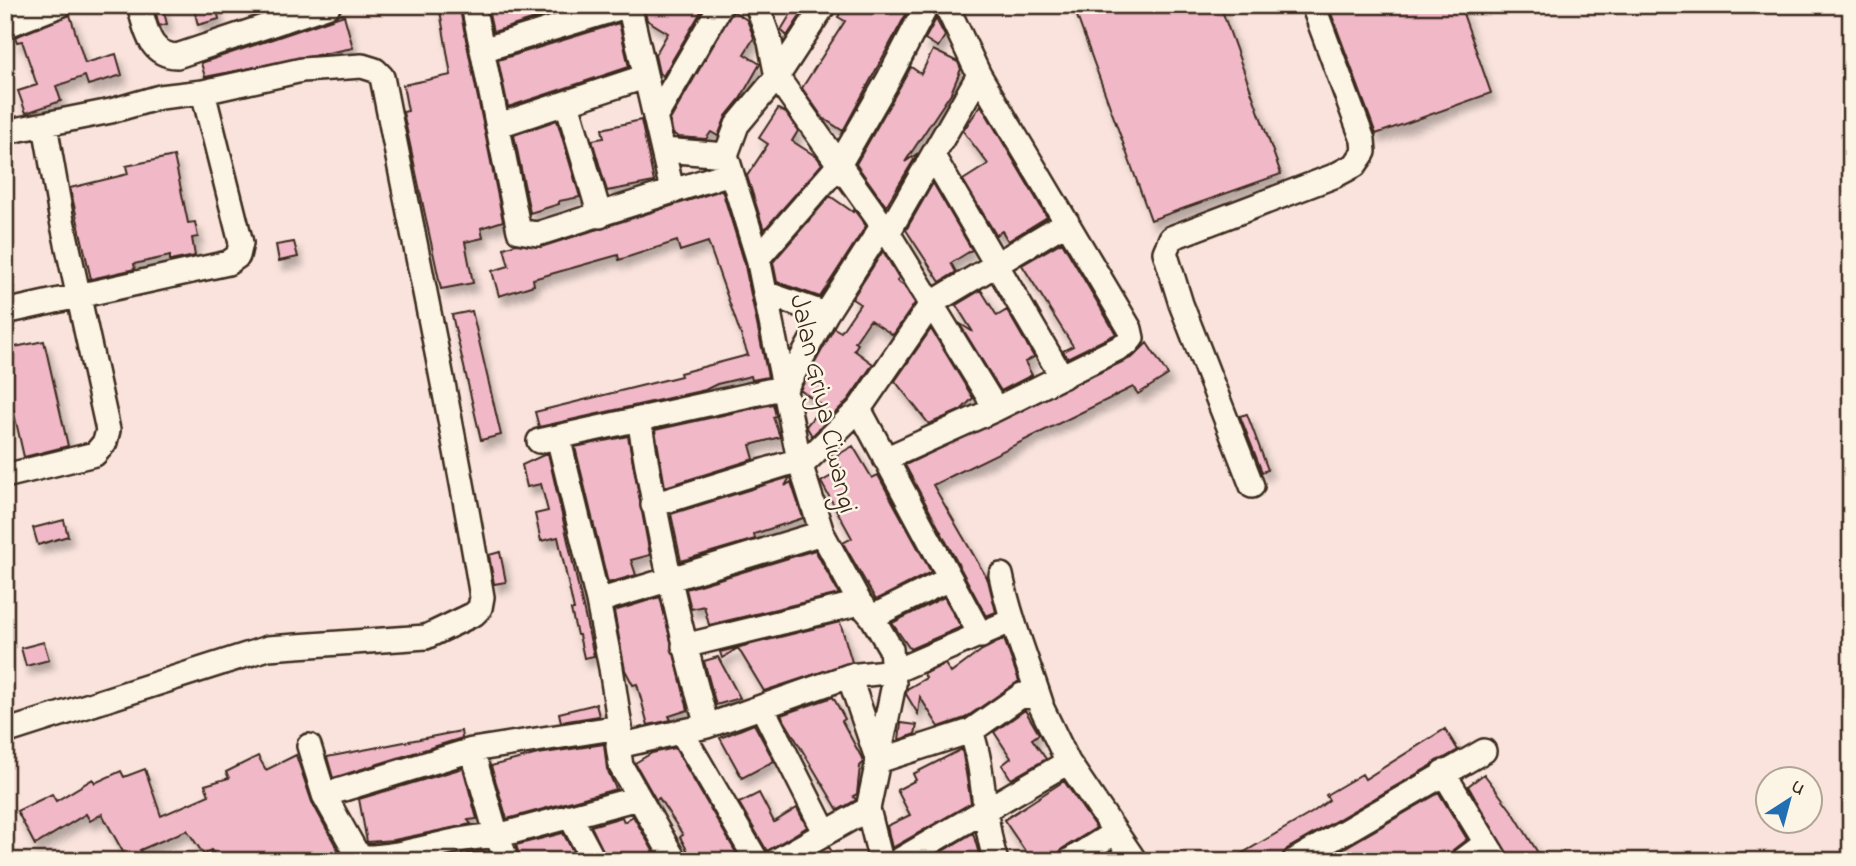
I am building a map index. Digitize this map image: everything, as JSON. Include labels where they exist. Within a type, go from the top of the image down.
[{"type":"street","points":[[5,26],[60,5]]},
{"type":"street","points":[[139,5],[152,44],[158,51],[177,56],[330,5]]},
{"type":"street","points":[[473,5],[519,231],[537,234],[600,216],[673,190],[728,164]]},
{"type":"street","points":[[482,50],[629,5],[673,190]]},
{"type":"street","points":[[656,116],[720,5]]},
{"type":"street","points":[[757,5],[770,42],[777,78],[886,229],[996,409]]},
{"type":"street","points":[[728,164],[737,125],[777,78],[824,5]]},
{"type":"street","points":[[758,258],[839,165],[927,5]]},
{"type":"street","points":[[885,459],[1062,377],[1126,344],[1132,335],[979,75],[946,5]]},
{"type":"street","points":[[1252,486],[1181,304],[1165,252],[1171,238],[1334,176],[1355,165],[1364,152],[1363,141],[1314,5]]},
{"type":"street","points":[[5,132],[160,97],[202,92],[302,70],[362,66],[374,70],[382,77],[427,318],[459,460],[482,597],[480,608],[426,637],[268,648],[5,732]]},
{"type":"street","points":[[675,861],[621,766],[619,736],[598,601],[548,439],[786,387],[825,314],[886,229],[933,156],[979,75]]},
{"type":"street","points":[[499,125],[645,77]]},
{"type":"street","points":[[5,312],[228,263],[238,256],[241,243],[202,92]]},
{"type":"street","points":[[567,103],[600,216]]},
{"type":"street","points":[[5,476],[95,454],[105,442],[108,429],[78,297],[45,125]]},
{"type":"street","points":[[663,150],[728,164]]},
{"type":"street","points":[[933,156],[1062,377]]},
{"type":"street","name":"Jalan Griya Ciwangi","points":[[728,164],[758,258],[800,463],[822,533],[891,649],[895,671],[868,809],[881,861]]},
{"type":"street","points":[[653,505],[800,463],[859,409],[932,303],[998,266],[1067,222]]},
{"type":"street","points":[[765,293],[825,314]]},
{"type":"street","points":[[859,409],[981,636]]},
{"type":"street","points":[[639,419],[653,505],[672,579],[684,646],[707,726]]},
{"type":"street","points":[[598,601],[822,533]]},
{"type":"street","points":[[1000,575],[1011,621],[1024,649],[1041,702],[1068,762],[1135,861]]},
{"type":"street","points":[[684,646],[866,610],[949,579]]},
{"type":"street","points":[[324,794],[472,750],[681,731],[707,726],[763,709],[849,676],[895,671],[1011,621]]},
{"type":"street","points":[[849,676],[878,761],[971,731],[1022,695],[1032,695],[1041,702]]},
{"type":"street","points":[[763,709],[825,832]]},
{"type":"street","points":[[681,731],[757,861]]},
{"type":"street","points":[[971,731],[981,757],[996,861]]},
{"type":"street","points":[[309,746],[324,794],[356,852],[365,857],[429,848],[476,836],[497,836],[638,798]]},
{"type":"street","points":[[472,750],[507,861]]},
{"type":"street","points":[[1294,861],[1326,853],[1443,772],[1484,751]]},
{"type":"street","points":[[898,861],[1068,762]]},
{"type":"street","points":[[1443,772],[1492,852],[1462,861]]},
{"type":"street","points":[[776,861],[868,809]]},
{"type":"street","points":[[570,816],[594,861]]},
{"type":"street","points":[[1069,861],[1114,833]]},
{"type":"building","points":[[154,5],[162,5],[167,24],[159,26]]},
{"type":"building","points":[[193,5],[216,5],[219,19],[198,25]]},
{"type":"building","points":[[439,5],[459,5],[503,221],[481,228],[483,238],[465,242],[473,283],[441,289],[403,112],[408,111],[403,85],[451,75]]},
{"type":"building","points":[[487,5],[580,5],[493,32]]},
{"type":"building","points":[[643,5],[705,5],[663,76],[659,73],[655,55],[668,33],[647,20]]},
{"type":"building","points":[[796,5],[806,7],[787,36],[781,30]]},
{"type":"building","points":[[845,5],[911,5],[843,131],[823,118],[802,88],[845,21],[838,17]]},
{"type":"building","points":[[1073,5],[1220,5],[1281,174],[1151,220]]},
{"type":"building","points":[[1328,5],[1460,5],[1491,93],[1376,134]]},
{"type":"building","points":[[733,11],[747,20],[754,38],[744,54],[760,64],[740,99],[726,116],[718,136],[711,132],[706,139],[679,137],[673,134],[670,120]]},
{"type":"building","points":[[70,15],[85,63],[116,54],[122,75],[88,85],[85,76],[56,86],[61,101],[26,113],[18,91],[37,85],[22,41],[17,42],[15,37]]},
{"type":"building","points":[[344,15],[353,48],[205,77],[201,63]]},
{"type":"building","points":[[936,19],[945,36],[938,47],[925,39]]},
{"type":"building","points":[[619,23],[629,67],[508,107],[498,60]]},
{"type":"building","points":[[933,50],[958,62],[961,69],[951,93],[905,162],[918,153],[886,206],[856,164],[911,67],[921,74]]},
{"type":"building","points":[[981,105],[1047,217],[1008,241],[1002,231],[996,235],[963,180],[988,164],[963,131]]},
{"type":"building","points":[[778,109],[786,113],[798,131],[792,141],[817,157],[822,164],[764,230],[747,176],[768,144],[759,138]]},
{"type":"building","points":[[557,120],[580,197],[559,201],[559,204],[530,213],[514,135]]},
{"type":"building","points":[[641,120],[654,182],[607,191],[592,140],[604,138],[602,129]]},
{"type":"building","points":[[174,156],[188,223],[195,222],[198,237],[192,238],[195,256],[170,261],[170,256],[134,264],[135,269],[91,279],[70,188],[128,174],[126,166]]},
{"type":"building","points":[[933,183],[972,250],[951,263],[956,272],[940,282],[906,230]]},
{"type":"building","points":[[722,190],[744,261],[768,377],[752,380],[751,376],[717,384],[705,390],[539,427],[535,412],[681,376],[680,373],[748,355],[708,242],[680,251],[677,241],[619,260],[618,255],[533,279],[534,285],[499,296],[492,271],[509,266],[504,248],[516,244],[541,247]]},
{"type":"building","points":[[830,196],[853,212],[854,210],[866,226],[820,297],[777,282],[773,262]]},
{"type":"building","points":[[294,242],[298,257],[279,261],[276,245]]},
{"type":"building","points":[[1062,242],[1116,334],[1067,358],[1063,351],[1073,346],[1022,265]]},
{"type":"building","points":[[883,251],[899,278],[897,281],[904,286],[915,303],[893,335],[870,320],[855,342],[858,344],[854,350],[873,364],[848,400],[812,436],[806,426],[823,406],[800,390],[834,328],[841,332],[860,304],[852,299]]},
{"type":"building","points":[[981,290],[997,316],[1007,310],[1034,357],[1025,362],[1032,375],[1001,391],[959,323],[973,332],[956,305]]},
{"type":"building","points":[[472,311],[501,435],[481,440],[452,315]]},
{"type":"building","points":[[931,329],[973,398],[961,410],[929,424],[895,381]]},
{"type":"building","points":[[44,341],[68,446],[24,457],[5,373],[5,349]]},
{"type":"building","points":[[1147,343],[1168,375],[1138,394],[1133,387],[933,485],[988,580],[996,612],[986,616],[905,465],[1133,357]]},
{"type":"building","points":[[773,404],[776,416],[773,417],[780,437],[750,445],[754,459],[665,487],[655,430]]},
{"type":"building","points":[[1247,414],[1268,470],[1262,472],[1240,416]]},
{"type":"building","points":[[628,436],[650,555],[631,560],[636,575],[608,583],[575,447]]},
{"type":"building","points":[[853,446],[872,478],[878,475],[931,572],[876,600],[843,543],[852,538],[821,482],[842,470],[834,457]]},
{"type":"building","points":[[548,453],[594,656],[584,658],[577,635],[558,537],[541,541],[535,514],[548,511],[541,484],[527,487],[522,465]]},
{"type":"building","points":[[790,477],[785,486],[791,482],[803,518],[754,534],[755,539],[681,561],[671,514]]},
{"type":"building","points":[[64,520],[68,536],[38,545],[33,528]]},
{"type":"building","points":[[815,550],[839,594],[709,625],[704,606],[691,609],[686,589]]},
{"type":"building","points":[[500,552],[506,582],[494,584],[489,555]]},
{"type":"building","points":[[660,597],[688,710],[669,716],[671,720],[648,725],[637,684],[633,685],[625,670],[614,611]]},
{"type":"building","points":[[944,597],[961,627],[910,649],[892,623]]},
{"type":"building","points":[[840,622],[852,662],[764,691],[738,648],[722,658],[720,652]]},
{"type":"building","points":[[1004,639],[1019,681],[965,718],[939,727],[920,697],[918,714],[906,694],[907,689],[926,678],[924,674],[945,664],[951,673],[982,650]]},
{"type":"building","points":[[44,642],[49,660],[26,666],[21,648]]},
{"type":"building","points":[[718,657],[740,698],[716,705],[704,661]]},
{"type":"building","points":[[833,697],[845,719],[842,721],[864,762],[860,766],[857,794],[853,796],[856,800],[838,810],[781,715]]},
{"type":"building","points":[[596,704],[599,716],[561,722],[559,713]]},
{"type":"building","points":[[1025,710],[1039,734],[1032,739],[1046,759],[1011,779],[1002,765],[1011,758],[994,732]]},
{"type":"building","points":[[901,723],[917,725],[915,734],[899,740]]},
{"type":"building","points":[[754,724],[774,761],[742,778],[720,738]]},
{"type":"building","points":[[1445,729],[1458,750],[1287,849],[1280,861],[1229,861],[1313,812],[1329,800],[1326,795],[1362,774],[1365,779]]},
{"type":"building","points":[[461,731],[462,738],[333,778],[327,757]]},
{"type":"building","points":[[604,744],[607,769],[616,789],[507,819],[491,766],[538,754]]},
{"type":"building","points":[[675,748],[741,861],[693,861],[680,837],[683,835],[659,798],[656,800],[635,763],[652,753]]},
{"type":"building","points":[[962,749],[971,803],[892,848],[887,826],[910,815],[897,790],[916,780],[913,774]]},
{"type":"building","points":[[296,755],[312,802],[344,861],[219,861],[211,850],[204,855],[187,830],[140,850],[148,861],[128,861],[102,814],[90,821],[86,814],[35,845],[17,811],[52,794],[56,801],[93,779],[95,783],[121,771],[124,777],[145,769],[161,816],[209,795],[205,785],[229,778],[226,772],[258,756],[266,770]]},
{"type":"building","points":[[463,768],[477,819],[468,820],[471,824],[394,840],[367,842],[359,799]]},
{"type":"building","points":[[1484,774],[1514,814],[1543,861],[1511,861],[1468,786]]},
{"type":"building","points":[[1064,781],[1096,828],[1062,849],[1055,861],[1032,861],[1004,820]]},
{"type":"building","points":[[759,793],[774,822],[797,808],[807,827],[767,851],[739,803]]},
{"type":"building","points":[[1439,793],[1467,839],[1453,850],[1448,861],[1322,861]]},
{"type":"building","points":[[633,816],[659,861],[608,861],[591,826],[622,817],[624,822]]},
{"type":"building","points":[[563,833],[578,861],[521,861],[516,845]]},
{"type":"building","points":[[973,833],[981,861],[926,861]]},
{"type":"building","points":[[829,847],[838,861],[805,861]]},
{"type":"building","points":[[482,851],[489,853],[492,861],[436,861]]}]
